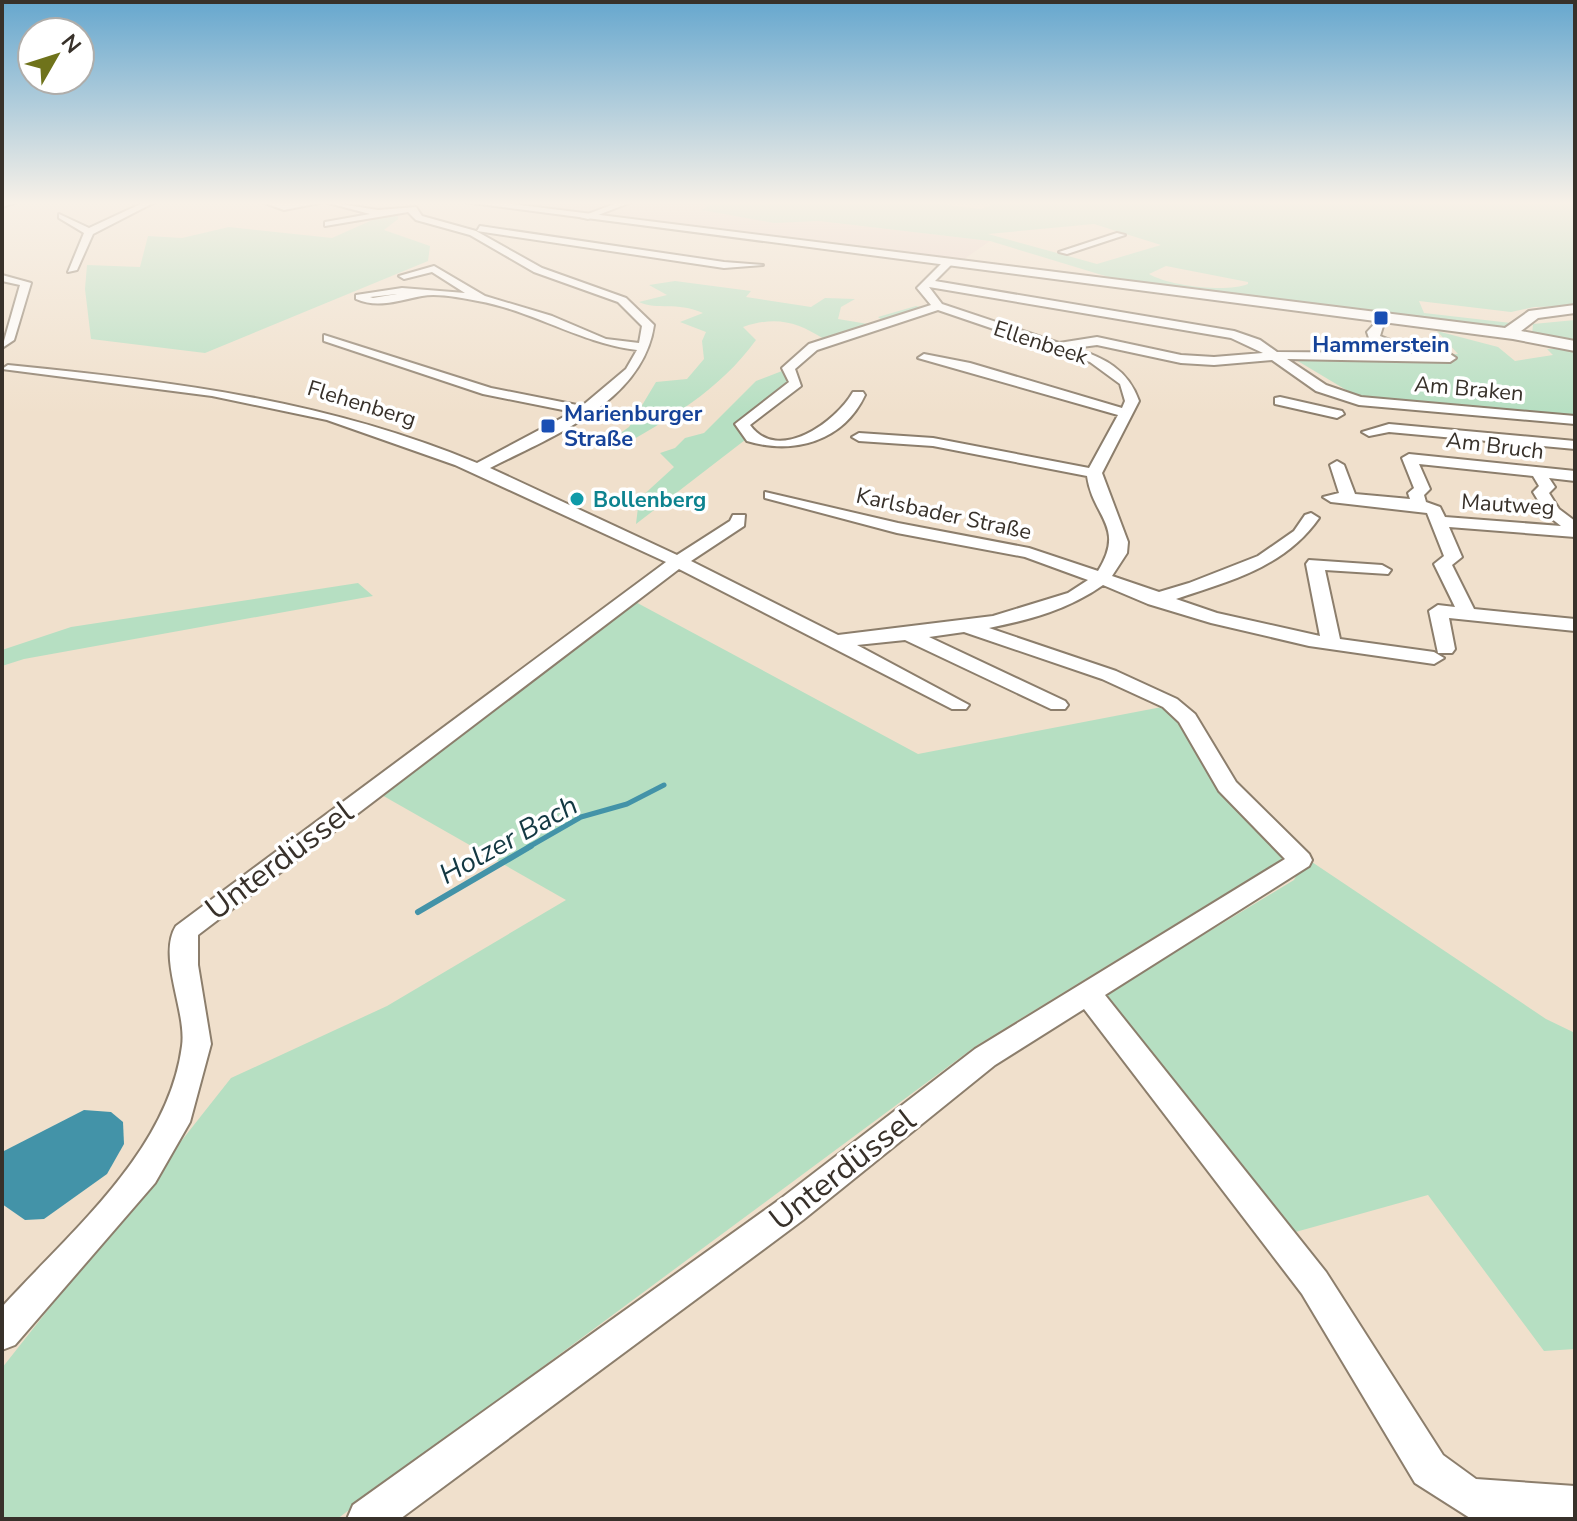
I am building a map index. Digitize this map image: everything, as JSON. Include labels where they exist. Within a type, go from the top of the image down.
[{"type":"main road","points":[[1009,272],[1449,329],[1515,334],[1575,346]]},
{"type":"main road","points":[[1515,334],[1534,314],[1575,309]]},
{"type":"street","points":[[404,276],[421,272]]},
{"type":"street","points":[[439,272],[481,298]]},
{"type":"street","points":[[477,469],[542,436],[625,379],[649,336],[648,325],[631,305],[543,272]]},
{"type":"street","points":[[938,272],[922,288],[924,295],[938,306]]},
{"type":"street","points":[[2,278],[26,283],[8,340],[2,344]]},
{"type":"street","name":"Am Braken","points":[[926,283],[1234,335],[1256,343],[1321,388],[1359,401],[1575,420]]},
{"type":"street","points":[[2,293],[24,290]]},
{"type":"street","points":[[418,294],[481,298],[548,318],[604,342],[644,347]]},
{"type":"street","points":[[858,395],[849,411],[837,421],[793,443],[777,445],[752,438],[742,424],[796,383],[788,368],[813,347],[938,306]]},
{"type":"street","name":"Ellenbeek","points":[[938,306],[1061,346],[1102,363],[1126,382],[1132,401],[1126,413]]},
{"type":"street","points":[[1378,323],[1373,332],[1375,338],[1414,356]]},
{"type":"street","points":[[328,338],[488,391],[584,410]]},
{"type":"street","points":[[1061,346],[1097,341],[1181,359],[1214,361],[1275,357],[1450,358]]},
{"type":"street","points":[[924,358],[966,366],[1089,405],[1126,413],[1094,473]]},
{"type":"street","name":"Flehenberg","points":[[8,369],[183,389],[285,406],[386,433],[477,469],[679,561],[959,705]]},
{"type":"street","points":[[1280,401],[1337,414]]},
{"type":"street","points":[[1316,418],[1346,412],[1359,401]]},
{"type":"street","points":[[1369,432],[1389,428],[1575,445]]},
{"type":"street","points":[[859,437],[933,442],[1094,473]]},
{"type":"street","name":"Am Bruch","points":[[1419,505],[1416,493],[1422,489],[1409,458],[1575,476]]},
{"type":"street","points":[[1337,465],[1340,498],[1419,505],[1434,510],[1453,557],[1443,564],[1467,614],[1575,625]]},
{"type":"street","points":[[835,641],[967,627],[1035,612],[1074,598],[1105,580],[1118,554],[1119,533],[1094,473]]},
{"type":"street","name":"Mautweg","points":[[1539,473],[1547,487],[1541,492],[1553,512],[1572,525]]},
{"type":"street","name":"Karlsbader Straße","points":[[771,495],[897,528],[1029,553],[1154,600],[1211,617],[1331,643],[1439,653],[1438,611],[1467,614]]},
{"type":"street","points":[[679,561],[738,523],[739,518]]},
{"type":"street","points":[[1154,600],[1276,553],[1306,531],[1311,518]]},
{"type":"street","name":"Mautweg","points":[[1438,521],[1572,525]]},
{"type":"street","name":"Unterdüssel","points":[[2,1333],[144,1173],[175,1122],[197,1044],[185,965],[185,932],[679,561]]},
{"type":"street","points":[[1331,643],[1315,564],[1382,570]]},
{"type":"street","name":"Unterdüssel","points":[[367,1519],[791,1210],[985,1057],[1300,860],[1227,786],[1188,718],[1170,703],[1109,675],[967,627]]},
{"type":"street","points":[[906,633],[1058,705]]},
{"type":"street","points":[[1088,994],[1314,1283],[1429,1469],[1470,1498],[1575,1506]]},
{"type":"green space","points":[[86,272],[401,272],[205,353],[91,339],[85,289]]},
{"type":"green space","points":[[1092,272],[1153,272],[1149,274],[1170,282],[1226,288],[1239,287],[1248,282],[1197,272],[1575,272],[1575,306],[1534,307],[1511,312],[1419,301],[1424,313],[1511,323],[1494,332],[1138,286]]},
{"type":"green space","points":[[675,281],[751,291],[746,297],[811,307],[825,298],[855,299],[841,307],[838,319],[868,324],[882,320],[878,317],[916,306],[925,308],[824,339],[785,322],[743,327],[756,340],[709,389],[674,415],[615,450],[602,446],[629,427],[656,382],[687,379],[704,359],[702,341],[706,332],[680,322],[703,313],[684,307],[653,306],[639,302],[667,295],[649,285]]},
{"type":"green space","points":[[1575,320],[1575,422],[1358,397],[1296,360],[1458,354],[1437,331],[1498,347],[1515,361],[1553,355],[1547,349],[1569,348],[1532,335],[1533,324]]},
{"type":"green space","points":[[782,371],[789,386],[737,422],[745,440],[636,524],[639,499],[674,467],[660,453],[675,448],[685,438],[704,433],[756,381]]},
{"type":"green space","points":[[358,583],[373,596],[24,659],[2,666],[2,650],[71,627]]},
{"type":"green space","points":[[630,599],[918,754],[1167,706],[1215,779],[1285,857],[976,1046],[337,1519],[2,1519],[2,1368],[231,1078],[387,1006],[566,900],[380,794]]},
{"type":"green space","points":[[1306,858],[1546,1019],[1575,1033],[1575,1349],[1544,1351],[1428,1195],[1292,1233],[1104,995],[1294,880]]},
{"type":"water","points":[[84,1110],[111,1112],[123,1122],[124,1144],[107,1174],[44,1219],[25,1220],[2,1204],[2,1152]]},
{"type":"waterway","name":"Holzer Bach","points":[[527,848],[581,817],[627,804],[664,785]]},
{"type":"waterway","name":"Holzer Bach","points":[[418,912],[531,846]]},
{"type":"place","name":"Hammerstein","points":[[1381,318]]},
{"type":"place","name":"Marienburger Straße","points":[[548,426]]},
{"type":"place","name":"Bollenberg","points":[[577,499]]}]
